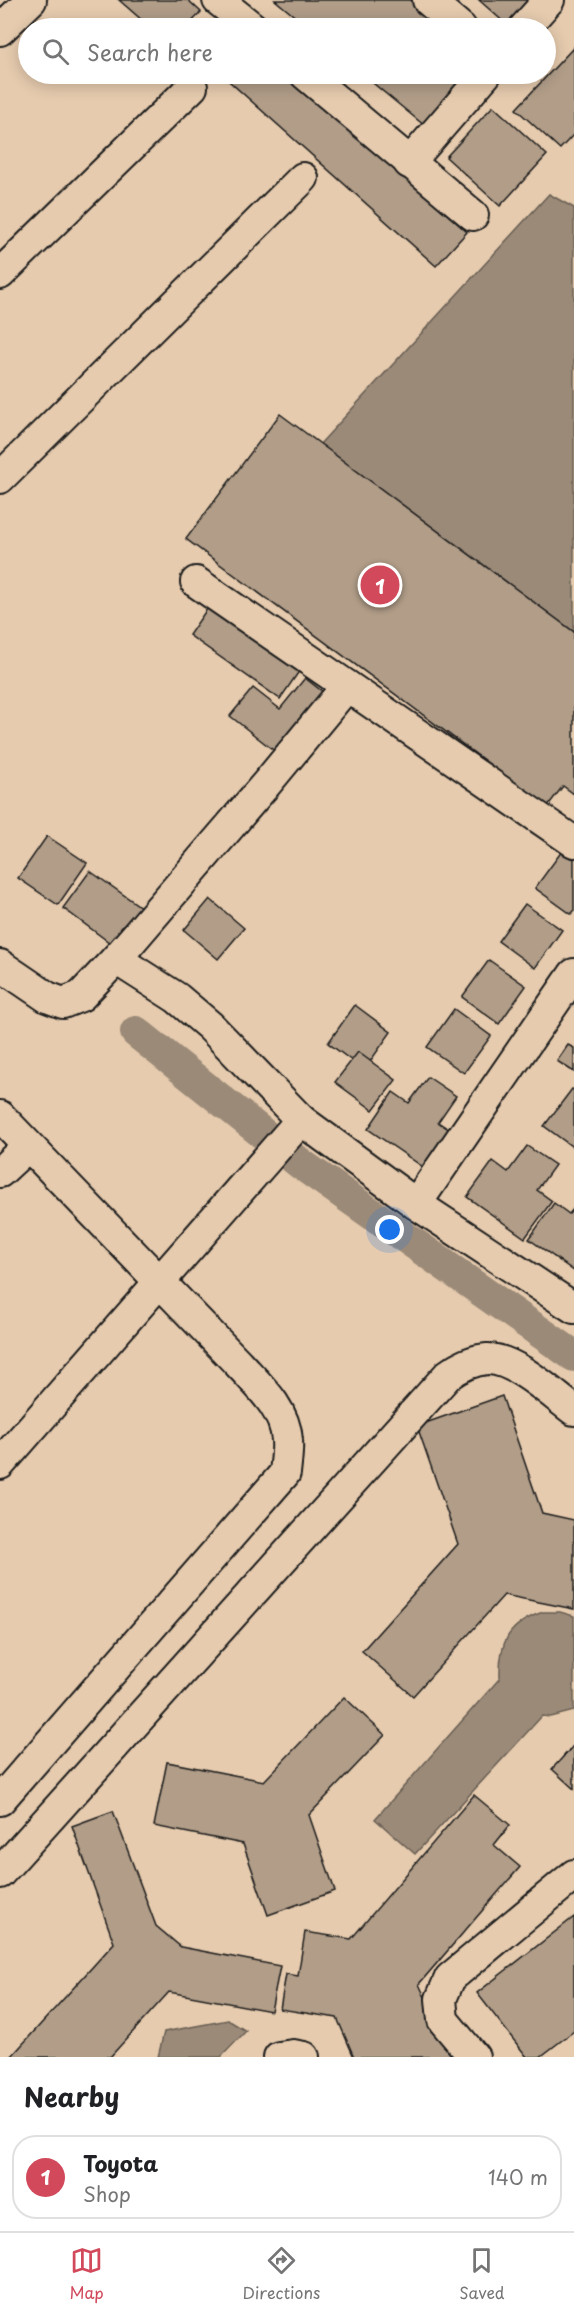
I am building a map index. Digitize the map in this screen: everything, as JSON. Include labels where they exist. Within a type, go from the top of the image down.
[{"type":"street","points":[[0,30],[31,0]]},
{"type":"street","points":[[218,0],[240,18]]},
{"type":"street","points":[[428,0],[449,18]]},
{"type":"street","points":[[533,18],[549,0]]},
{"type":"street","points":[[317,84],[472,216]]},
{"type":"street","points":[[409,163],[477,84]]},
{"type":"street","points":[[0,274],[192,87]]},
{"type":"street","points":[[0,478],[303,178]]},
{"type":"street","points":[[196,582],[574,842]]},
{"type":"street","points":[[0,965],[47,997],[63,1002],[81,996],[116,959],[347,686]]},
{"type":"street","points":[[116,959],[177,998],[210,1026],[285,1138],[416,1204],[574,1308]]},
{"type":"street","points":[[416,1204],[574,974]]},
{"type":"street","points":[[0,1116],[238,1363],[269,1398],[284,1421],[287,1440],[285,1473],[0,1800]]},
{"type":"street","points":[[0,1464],[285,1138]]},
{"type":"street","points":[[0,1172],[28,1146]]},
{"type":"street","points":[[0,1873],[448,1375],[476,1361],[498,1360],[527,1376],[574,1410]]},
{"type":"street","points":[[474,2057],[443,2020],[441,1999],[450,1978],[574,1875]]},
{"type":"street","points":[[279,2057],[287,2055],[304,2057]]},
{"type":"shaded area","points":[[549,194],[574,208],[574,632],[320,444]]},
{"type":"shaded area","points":[[543,1612],[560,1612],[574,1616],[574,1711],[551,1717],[542,1716],[415,1854],[375,1819],[500,1678],[501,1654],[508,1636],[521,1622]]},
{"type":"shaded area","points":[[228,2020],[246,2031],[221,2057],[158,2057],[164,2032]]},
{"type":"building","points":[[119,0],[188,0],[201,12],[195,18],[140,18]]},
{"type":"building","points":[[275,0],[410,0],[431,18],[297,18]]},
{"type":"building","points":[[479,0],[529,0],[513,18],[499,18]]},
{"type":"building","points":[[574,47],[574,134],[560,149],[516,109],[539,84],[556,84],[556,66]]},
{"type":"building","points":[[232,84],[301,84],[467,232],[436,266]]},
{"type":"building","points":[[374,84],[461,84],[425,126]]},
{"type":"building","points":[[493,106],[547,155],[500,206],[446,157]]},
{"type":"building","points":[[280,414],[574,632],[574,794],[563,786],[547,807],[186,539]]},
{"type":"building","points":[[209,606],[300,670],[280,699],[189,635]]},
{"type":"building","points":[[305,678],[328,696],[281,756],[230,716],[253,688],[280,709]]},
{"type":"building","points":[[47,836],[87,863],[58,905],[18,878]]},
{"type":"building","points":[[562,851],[574,859],[574,911],[571,914],[535,888]]},
{"type":"building","points":[[90,871],[145,910],[117,948],[63,908]]},
{"type":"building","points":[[210,899],[244,928],[218,959],[184,930]]},
{"type":"building","points":[[525,904],[562,930],[535,968],[498,941]]},
{"type":"building","points":[[489,960],[526,986],[499,1024],[462,997]]},
{"type":"building","points":[[355,1005],[391,1032],[364,1070],[328,1043]]},
{"type":"building","points":[[454,1009],[491,1036],[464,1073],[427,1047]]},
{"type":"building","points":[[568,1045],[574,1048],[574,1072],[557,1061]]},
{"type":"building","points":[[358,1052],[396,1080],[373,1110],[335,1082]]},
{"type":"building","points":[[428,1077],[456,1096],[438,1122],[453,1132],[426,1169],[368,1129],[393,1092],[409,1103]]},
{"type":"building","points":[[572,1089],[574,1090],[574,1148],[544,1126]]},
{"type":"building","points":[[527,1146],[555,1165],[537,1190],[552,1201],[525,1238],[467,1197],[493,1161],[508,1172]]},
{"type":"building","points":[[554,1203],[569,1214],[574,1208],[574,1271],[529,1239]]},
{"type":"building","points":[[502,1396],[542,1513],[574,1520],[574,1609],[504,1595],[413,1696],[362,1651],[458,1544],[417,1426]]},
{"type":"building","points":[[344,1697],[385,1735],[309,1815],[335,1891],[268,1915],[243,1844],[154,1826],[167,1762],[264,1781]]},
{"type":"building","points":[[574,1745],[574,1789],[552,1769]]},
{"type":"building","points":[[474,1795],[510,1825],[494,1845],[520,1867],[419,1984],[452,2057],[354,2057],[337,2018],[280,2009],[286,1974],[298,1976],[305,1932],[351,1939]]},
{"type":"building","points":[[113,1811],[156,1926],[181,1947],[280,1966],[271,2011],[169,1992],[110,2057],[11,2057],[114,1943],[72,1826]]},
{"type":"building","points":[[574,1917],[574,2031],[540,2057],[527,2057],[477,1993]]},
{"type":"waterway","points":[[136,1032],[301,1164],[574,1356]]},
{"type":"place","name":"Toyota","points":[[380,585]]}]
